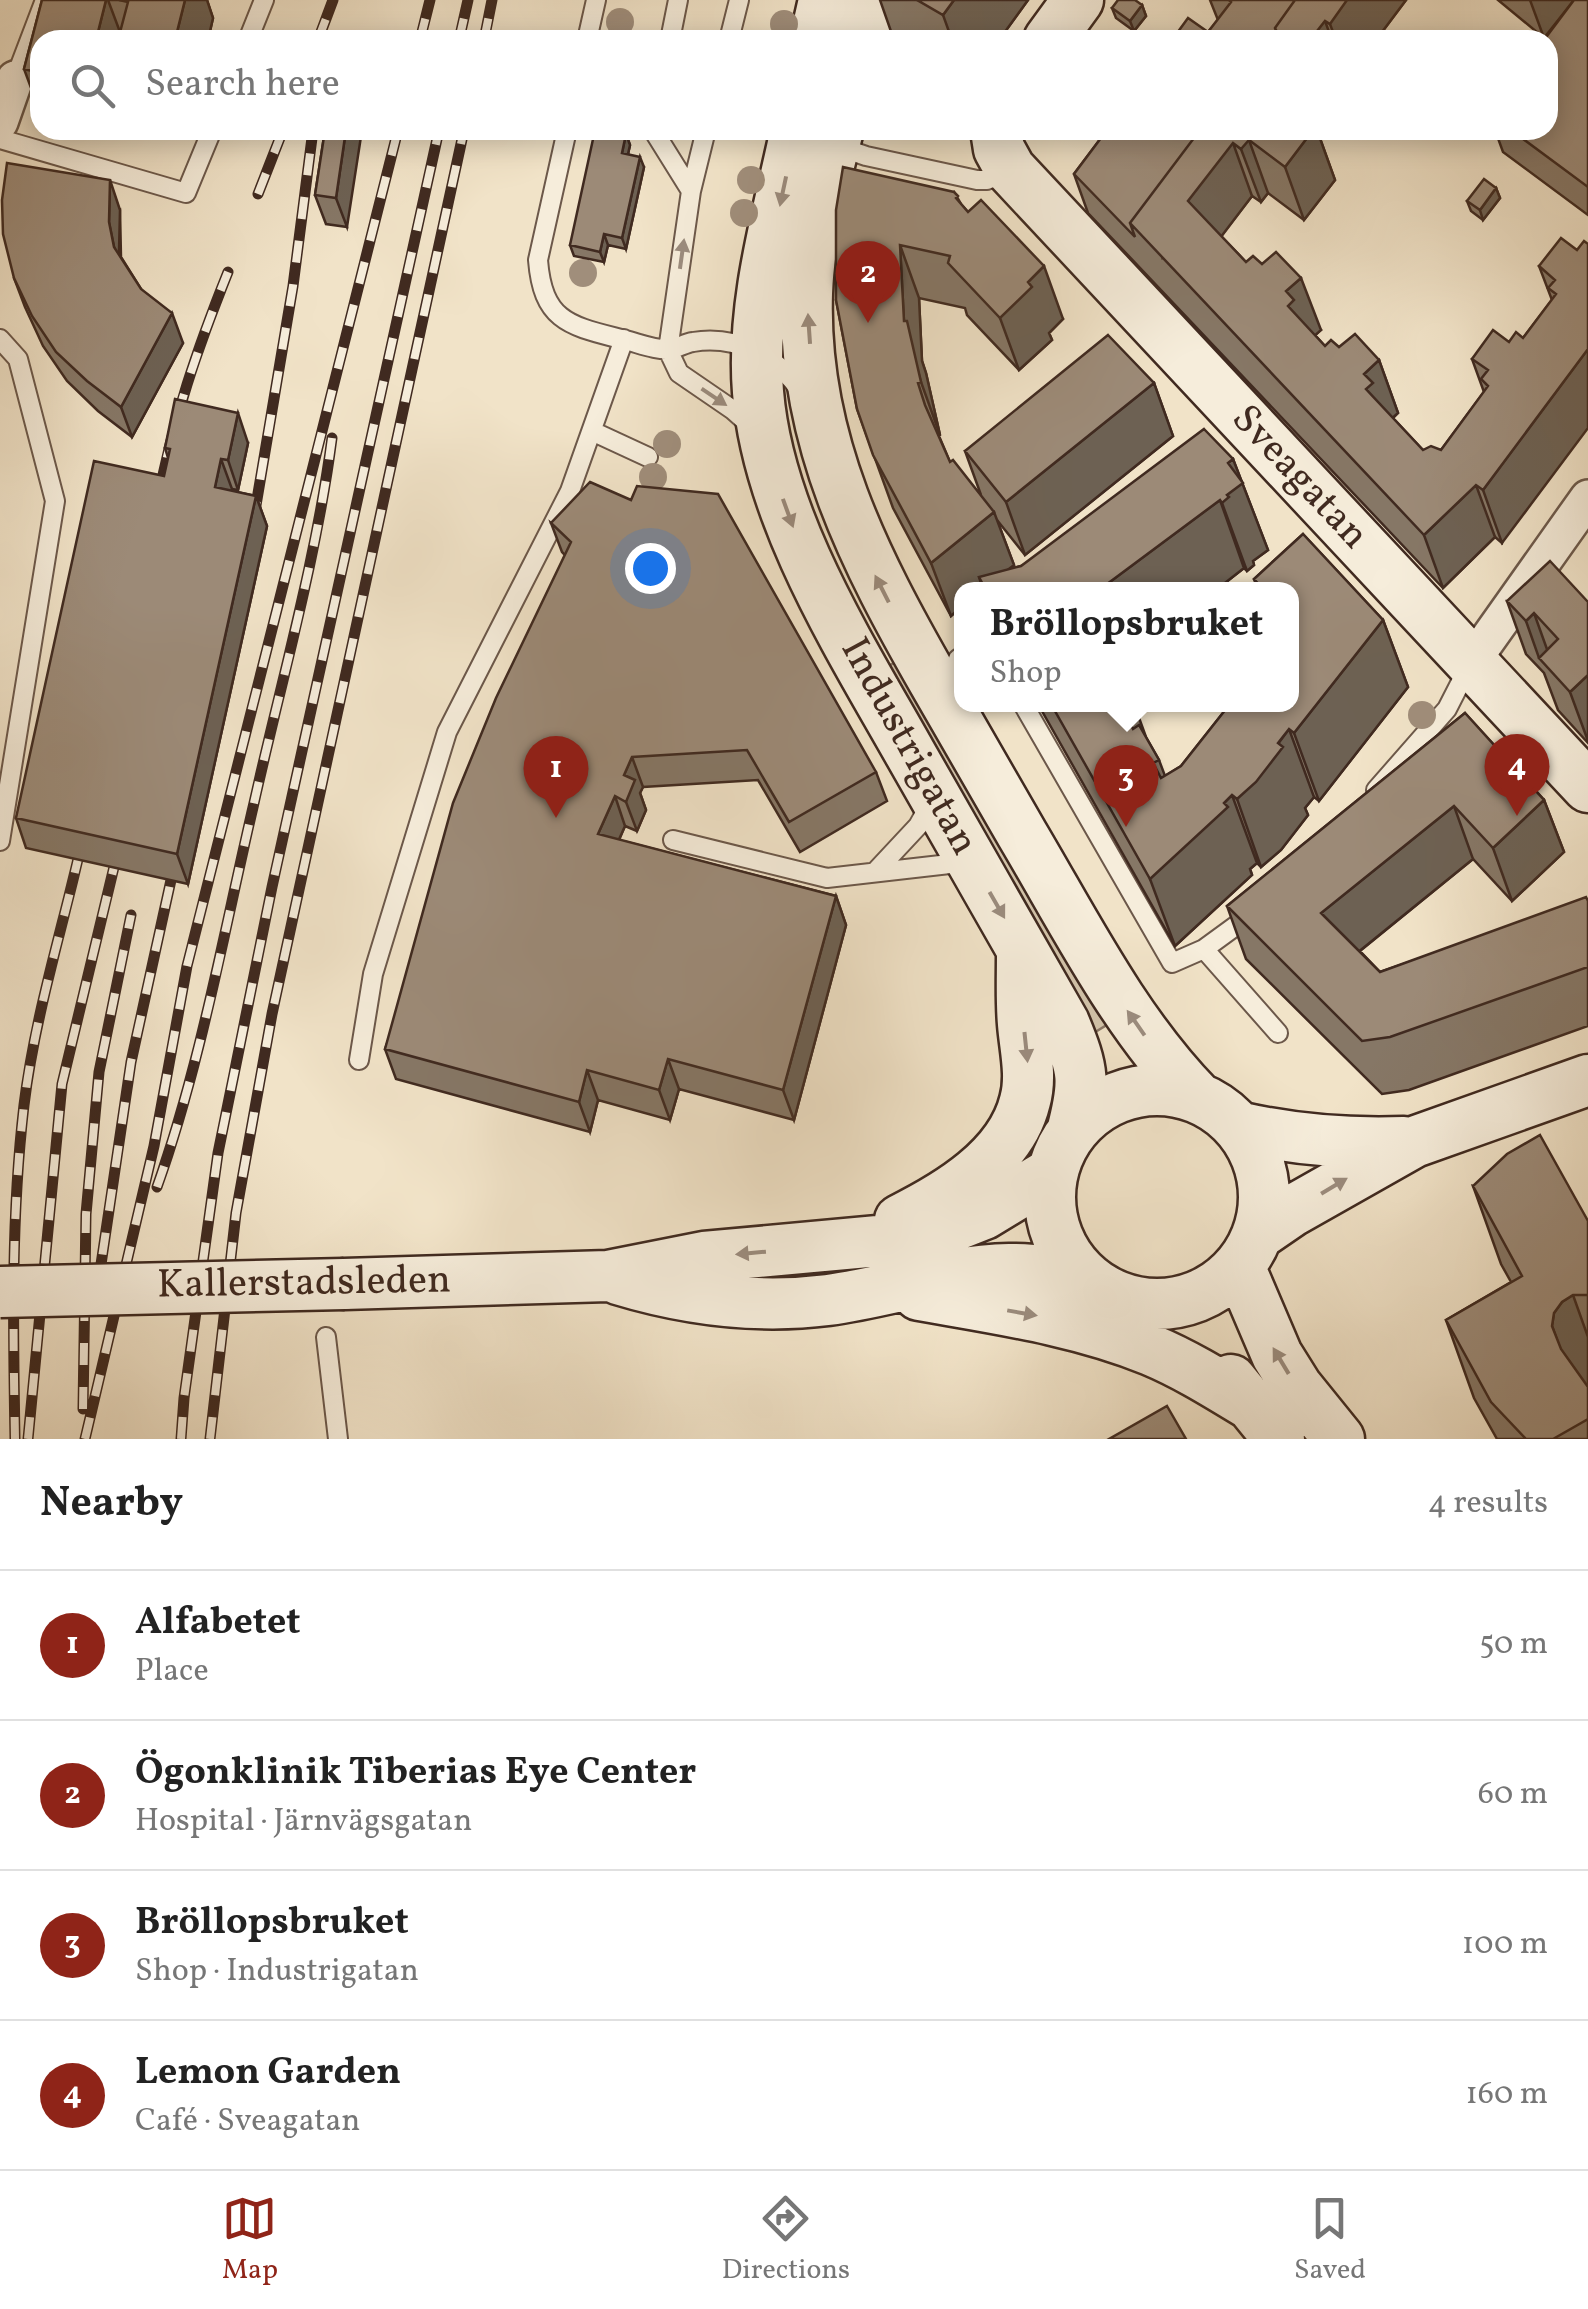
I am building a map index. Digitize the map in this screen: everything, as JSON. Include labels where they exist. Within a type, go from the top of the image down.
[{"type":"main road","points":[[817,30],[824,0]]},
{"type":"main road","points":[[865,30],[873,0]]},
{"type":"main road","points":[[1056,30],[1078,0]]},
{"type":"main road","name":"Industrigatan","points":[[820,140],[767,272],[757,349],[758,394],[766,440],[787,512],[819,586],[1064,1023],[1081,1070],[1083,1089],[1063,1152]]},
{"type":"main road","name":"Industrigatan","points":[[822,140],[807,296],[812,373],[821,426],[836,485],[885,596],[950,663]]},
{"type":"main road","name":"Sveagatan","points":[[1003,150],[1240,426],[1588,787]]},
{"type":"main road","name":"Industrigatan","points":[[975,712],[1128,1012],[1198,1098]]},
{"type":"main road","points":[[848,1245],[933,1203],[989,1160],[1011,1133],[1026,1102],[1022,950]]},
{"type":"main road","points":[[1339,1439],[1278,1355],[1248,1250],[1264,1213],[1260,1167],[1238,1127],[1198,1098],[1171,1091],[1143,1091],[1116,1098],[1092,1112],[1063,1152],[1050,1196],[1061,1243],[1074,1264],[1091,1281],[1117,1296],[1147,1304],[1188,1300],[1207,1292],[1248,1250],[1356,1172],[1414,1142],[1588,1080]]},
{"type":"main road","points":[[1238,1127],[1286,1138],[1341,1144],[1414,1142]]},
{"type":"main road","name":"Kallerstadsleden","points":[[0,1292],[608,1276],[704,1257],[900,1239],[951,1227],[1012,1199],[1063,1152]]},
{"type":"main road","name":"Kallerstadsleden","points":[[608,1276],[670,1294],[736,1304],[824,1300],[1008,1269],[1050,1271],[1091,1281]]},
{"type":"main road","points":[[891,1290],[1034,1315],[1102,1332],[1154,1351],[1266,1422]]},
{"type":"main road","points":[[1147,1304],[1197,1340],[1266,1422]]},
{"type":"street","points":[[0,122],[15,79]]},
{"type":"street","points":[[1471,663],[1588,498]]},
{"type":"lane","points":[[34,30],[45,0]]},
{"type":"lane","points":[[252,30],[264,0]]},
{"type":"lane","points":[[589,30],[596,0]]},
{"type":"lane","points":[[672,30],[678,0]]},
{"type":"lane","points":[[732,30],[739,0]]},
{"type":"lane","points":[[15,79],[30,40]]},
{"type":"lane","points":[[0,139],[186,193],[208,140]]},
{"type":"lane","points":[[565,140],[538,260],[548,303],[558,317],[572,326],[668,350],[694,342],[757,349],[779,364],[795,383],[821,426]]},
{"type":"lane","points":[[659,140],[691,192]]},
{"type":"lane","points":[[704,140],[691,192],[668,350],[678,372],[734,410],[766,440]]},
{"type":"lane","points":[[834,140],[866,156],[977,180],[987,180],[1003,150]]},
{"type":"lane","points":[[0,340],[18,359],[55,502],[0,841]]},
{"type":"lane","points":[[359,1060],[373,974],[447,732],[570,491],[624,340]]},
{"type":"lane","points":[[594,432],[648,457]]},
{"type":"lane","points":[[1365,803],[1447,709],[1471,663]]},
{"type":"lane","points":[[1027,712],[1172,964],[1204,949],[1272,898]]},
{"type":"lane","points":[[876,871],[918,826],[934,796]]},
{"type":"lane","points":[[673,840],[827,878],[972,862]]},
{"type":"lane","points":[[1204,949],[1278,1033]]},
{"type":"lane","points":[[326,1337],[338,1439]]},
{"type":"shaded area","points":[[897,661],[1118,1018],[1092,1034],[887,667]]},
{"type":"building","points":[[42,0],[106,0],[98,30],[34,30]]},
{"type":"building","points":[[119,0],[185,0],[178,30],[121,30],[128,2]]},
{"type":"building","points":[[917,0],[954,0],[943,15]]},
{"type":"building","points":[[1118,0],[1135,0],[1142,5],[1130,21],[1112,8]]},
{"type":"building","points":[[1295,0],[1276,30],[1210,30],[1231,2]]},
{"type":"building","points":[[1295,0],[1347,0],[1330,24],[1325,21],[1318,30],[1275,28]]},
{"type":"building","points":[[1574,0],[1588,0],[1588,187],[1525,140],[1558,140],[1558,30],[1552,30]]},
{"type":"building","points":[[1188,18],[1205,30],[1179,30]]},
{"type":"building","points":[[30,46],[30,70],[24,69]]},
{"type":"building","points":[[323,140],[345,140],[336,198],[315,195]]},
{"type":"building","points":[[593,140],[625,140],[622,153],[640,157],[622,238],[604,234],[600,252],[570,245]]},
{"type":"building","points":[[1100,140],[1192,140],[1130,223],[1135,237],[1074,174]]},
{"type":"building","points":[[1192,140],[1249,140],[1241,149],[1233,143],[1188,201],[1246,262],[1253,256],[1262,264],[1276,252],[1301,278],[1286,291],[1294,300],[1288,306],[1325,346],[1331,340],[1339,347],[1355,334],[1379,360],[1364,374],[1373,383],[1366,389],[1423,450],[1431,446],[1441,450],[1488,386],[1481,379],[1488,370],[1472,359],[1493,330],[1509,342],[1516,332],[1523,338],[1556,294],[1548,288],[1555,280],[1539,266],[1561,238],[1577,250],[1584,241],[1588,244],[1588,349],[1483,490],[1476,485],[1424,535],[1130,223]]},
{"type":"building","points":[[1249,140],[1305,140],[1285,167]]},
{"type":"building","points":[[7,163],[110,180],[109,222],[114,247],[141,289],[172,313],[121,407],[56,352],[32,316],[14,278],[3,234]]},
{"type":"building","points":[[843,167],[954,192],[968,212],[981,200],[1044,266],[1028,282],[1032,287],[1000,318],[948,263],[950,256],[900,245],[904,321],[925,405],[950,462],[953,460],[994,512],[931,563],[873,455],[857,409],[836,300],[836,210]]},
{"type":"building","points":[[1484,179],[1496,188],[1480,210],[1467,201]]},
{"type":"building","points":[[1108,335],[1154,383],[1006,502],[965,451]]},
{"type":"building","points":[[175,399],[238,413],[228,460],[221,459],[215,487],[256,496],[177,854],[16,818],[94,461],[164,476]]},
{"type":"building","points":[[1204,429],[1233,459],[1228,463],[1243,483],[1229,497],[1110,582],[982,582],[979,577],[1021,566]]},
{"type":"building","points":[[590,482],[631,500],[637,486],[718,494],[876,772],[789,822],[747,750],[632,757],[624,775],[635,780],[626,802],[615,796],[598,834],[836,896],[783,1090],[668,1059],[659,1090],[587,1070],[579,1102],[385,1049],[453,803],[496,698],[571,542],[551,523]]},
{"type":"building","points":[[1303,534],[1383,620],[1294,733],[1289,729],[1278,743],[1283,747],[1256,782],[1237,799],[1232,795],[1224,803],[1228,807],[1150,879],[1056,712],[1129,712],[1125,714],[1133,729],[1139,725],[1159,760],[1153,763],[1161,778],[1181,766],[1224,712],[1299,712],[1299,582],[1254,579]]},
{"type":"building","points":[[1550,561],[1588,602],[1588,675],[1570,692],[1539,658],[1558,639],[1534,613],[1526,621],[1507,601]]},
{"type":"building","points":[[1465,713],[1544,800],[1493,848],[1454,806],[1321,913],[1380,972],[1586,897],[1588,967],[1390,1037],[1362,1041],[1227,906]]},
{"type":"building","points":[[1540,1135],[1588,1221],[1588,1295],[1573,1295],[1562,1302],[1554,1313],[1552,1326],[1561,1349],[1588,1387],[1588,1419],[1553,1439],[1526,1439],[1491,1402],[1446,1320],[1522,1276],[1473,1186],[1507,1154]]},
{"type":"building","points":[[1167,1406],[1186,1439],[1109,1439]]},
{"type":"railway","points":[[322,30],[333,0]]},
{"type":"railway","points":[[422,30],[430,0]]},
{"type":"railway","points":[[461,30],[468,0]]},
{"type":"railway","points":[[486,30],[492,0]]},
{"type":"railway","points":[[258,194],[279,140]]},
{"type":"railway","points":[[253,523],[293,286],[312,140]]},
{"type":"railway","points":[[85,1439],[154,1146],[187,966],[395,140]]},
{"type":"railway","points":[[181,1439],[218,1153],[272,887],[437,140]]},
{"type":"railway","points":[[210,1439],[236,1213],[272,1014],[462,140]]},
{"type":"railway","points":[[158,501],[187,385],[228,272]]},
{"type":"railway","points":[[157,1187],[187,1093],[211,996],[307,576],[332,438]]},
{"type":"railway","points":[[15,1439],[15,1230],[24,1105],[40,1012],[78,859]]},
{"type":"railway","points":[[28,1439],[62,1084],[114,867]]},
{"type":"railway","points":[[96,1298],[131,1062],[171,880]]},
{"type":"railway","points":[[83,1409],[86,1214],[99,1072],[131,915]]},
{"type":"place","name":"Ögonklinik Tiberias Eye Center","points":[[868,323]]},
{"type":"place","name":"Lemon Garden","points":[[1517,816]]},
{"type":"place","name":"Alfabetet","points":[[556,818]]},
{"type":"place","name":"Bröllopsbruket","points":[[1126,827]]}]
